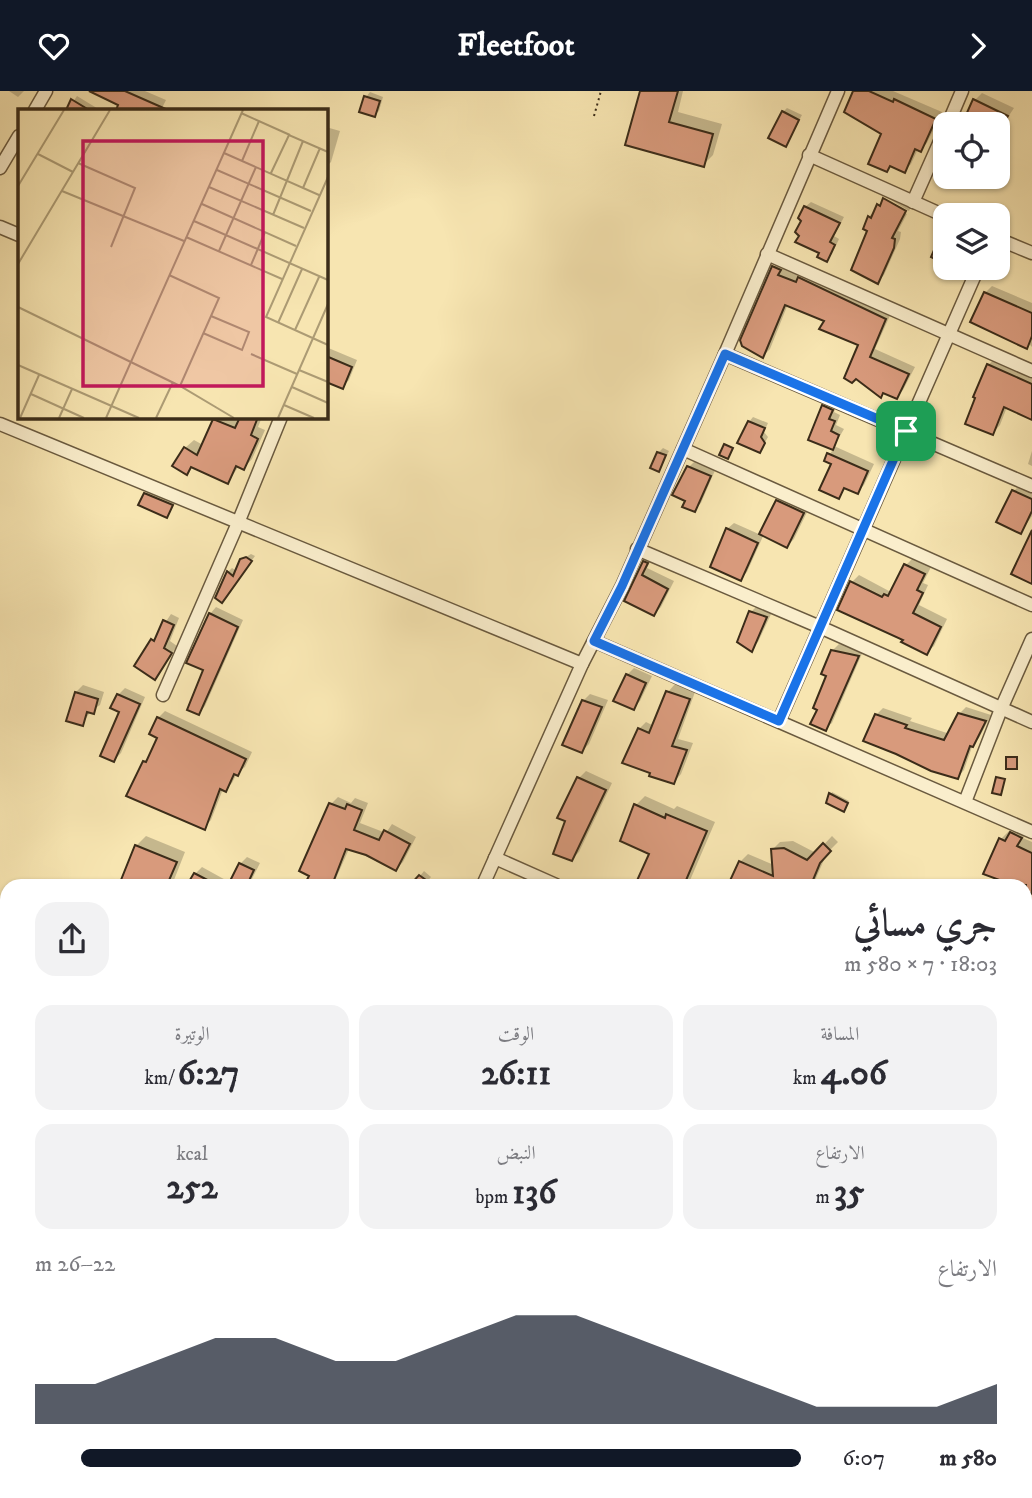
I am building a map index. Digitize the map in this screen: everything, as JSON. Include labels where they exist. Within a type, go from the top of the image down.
[{"type":"street","points":[[36,109],[47,91]]},
{"type":"street","points":[[486,879],[582,664],[622,586],[838,91]]},
{"type":"street","points":[[953,112],[962,91]]},
{"type":"street","points":[[0,168],[18,138]]},
{"type":"street","points":[[809,155],[933,211]]},
{"type":"street","points":[[913,202],[933,157]]},
{"type":"street","points":[[0,227],[18,235]]},
{"type":"street","points":[[1010,244],[1032,253]]},
{"type":"street","points":[[767,254],[1032,371]]},
{"type":"street","points":[[779,721],[973,280]]},
{"type":"street","points":[[725,354],[1032,486]]},
{"type":"street","points":[[163,695],[239,523],[281,418]]},
{"type":"street","points":[[0,424],[582,664]]},
{"type":"street","points":[[683,449],[1032,605]]},
{"type":"street","points":[[637,549],[1032,722]]},
{"type":"street","points":[[965,802],[1032,639]]},
{"type":"street","points":[[594,641],[1032,832]]},
{"type":"street","points":[[495,858],[542,879]]},
{"type":"path","points":[[594,116],[601,91]]},
{"type":"building","points":[[89,91],[125,91],[166,109],[116,109],[118,105]]},
{"type":"building","points":[[640,91],[678,91],[669,122],[713,134],[704,167],[625,145]]},
{"type":"building","points":[[853,91],[869,91],[893,102],[894,99],[933,118],[933,126],[921,152],[915,149],[905,173],[890,166],[887,172],[868,164],[881,134],[844,112]]},
{"type":"building","points":[[364,96],[380,101],[375,117],[359,112]]},
{"type":"building","points":[[71,99],[87,109],[66,109]]},
{"type":"building","points":[[973,99],[1000,112],[967,112]]},
{"type":"building","points":[[782,111],[799,120],[786,147],[768,138]]},
{"type":"building","points":[[883,198],[906,211],[892,238],[895,239],[894,248],[878,284],[851,270],[867,231],[863,229],[868,216],[871,218]]},
{"type":"building","points":[[804,206],[840,223],[830,242],[835,245],[827,262],[817,257],[819,253],[795,242],[799,236],[795,232],[801,221],[798,218]]},
{"type":"building","points":[[772,266],[781,270],[778,275],[796,282],[798,277],[886,319],[870,357],[909,374],[897,399],[883,393],[881,398],[856,379],[852,383],[844,378],[858,345],[819,329],[824,321],[785,305],[763,358],[742,346],[740,340]]},
{"type":"building","points":[[984,292],[1032,313],[1032,336],[1027,349],[970,322]]},
{"type":"building","points":[[327,356],[352,367],[343,389],[327,382]]},
{"type":"building","points":[[987,364],[1032,384],[1032,420],[1004,407],[993,435],[965,424]]},
{"type":"building","points":[[822,405],[833,410],[829,419],[835,421],[831,431],[839,435],[833,450],[808,440]]},
{"type":"building","points":[[240,418],[258,418],[251,435],[258,439],[244,470],[236,466],[228,484],[191,467],[187,475],[172,466],[184,447],[197,455],[213,419],[235,428]]},
{"type":"building","points":[[748,421],[765,428],[761,437],[765,443],[760,453],[737,443]]},
{"type":"building","points":[[724,444],[733,448],[728,459],[719,455]]},
{"type":"building","points":[[657,452],[666,455],[659,472],[650,468]]},
{"type":"building","points":[[827,453],[868,471],[858,494],[844,488],[839,499],[819,490],[831,464],[824,461]]},
{"type":"building","points":[[687,466],[711,476],[695,512],[682,507],[685,501],[672,495]]},
{"type":"building","points":[[1012,490],[1032,499],[1032,511],[1021,534],[996,522]]},
{"type":"building","points":[[144,493],[173,505],[167,518],[138,505]]},
{"type":"building","points":[[776,500],[804,513],[787,548],[759,534]]},
{"type":"building","points":[[726,528],[758,543],[741,581],[710,567]]},
{"type":"building","points":[[1032,530],[1032,584],[1011,574]]},
{"type":"building","points":[[246,557],[252,561],[222,603],[215,598],[227,571],[233,576],[240,559]]},
{"type":"building","points":[[643,561],[648,563],[642,575],[668,589],[654,616],[624,601]]},
{"type":"building","points":[[904,564],[925,574],[917,590],[923,593],[913,613],[941,627],[927,655],[901,642],[903,640],[837,610],[850,581],[882,597],[884,594],[888,596]]},
{"type":"building","points":[[749,611],[767,617],[752,652],[737,642]]},
{"type":"building","points":[[209,613],[238,627],[199,715],[187,710],[203,670],[186,663]]},
{"type":"building","points":[[163,620],[174,625],[164,648],[172,653],[155,680],[134,666],[151,639],[154,641]]},
{"type":"building","points":[[831,650],[859,656],[826,731],[810,724],[817,710],[813,708],[826,676],[821,674]]},
{"type":"building","points":[[626,674],[646,683],[634,710],[613,701]]},
{"type":"building","points":[[666,691],[690,699],[672,746],[687,750],[674,784],[622,763],[638,728],[649,733]]},
{"type":"building","points":[[75,692],[98,699],[94,714],[87,712],[83,726],[66,721]]},
{"type":"building","points":[[117,694],[140,704],[114,762],[100,756],[119,712],[110,708]]},
{"type":"building","points":[[582,700],[602,707],[582,753],[562,745]]},
{"type":"building","points":[[958,713],[986,721],[973,747],[970,746],[958,779],[931,771],[863,741],[875,714],[907,725],[905,728],[944,740]]},
{"type":"building","points":[[157,717],[246,759],[238,776],[234,774],[226,792],[220,789],[205,830],[126,796],[157,738],[149,734]]},
{"type":"building","points":[[1006,757],[1017,757],[1017,769],[1006,769]]},
{"type":"building","points":[[577,777],[606,790],[572,861],[553,854],[565,821],[557,818]]},
{"type":"building","points":[[996,777],[1005,779],[1001,795],[992,793]]},
{"type":"building","points":[[829,793],[848,803],[844,812],[826,803]]},
{"type":"building","points":[[329,803],[345,809],[347,804],[362,810],[354,830],[379,840],[384,830],[410,844],[396,871],[366,855],[346,849],[334,879],[307,879],[309,876],[299,871]]},
{"type":"building","points":[[634,804],[665,818],[666,814],[707,831],[687,879],[638,879],[649,854],[620,841]]},
{"type":"building","points":[[1010,832],[1022,838],[1017,846],[1032,853],[1032,879],[997,879],[983,874],[999,838],[1005,841]]},
{"type":"building","points":[[823,843],[831,851],[820,863],[813,879],[731,879],[739,861],[773,876],[771,849],[784,848],[807,860]]},
{"type":"building","points":[[135,845],[177,862],[170,879],[121,879]]},
{"type":"building","points":[[239,863],[254,870],[250,879],[231,879]]},
{"type":"building","points":[[194,873],[206,879],[190,879]]},
{"type":"route","points":[[725,354],[906,431],[779,721],[594,641],[622,586],[725,354]]}]
